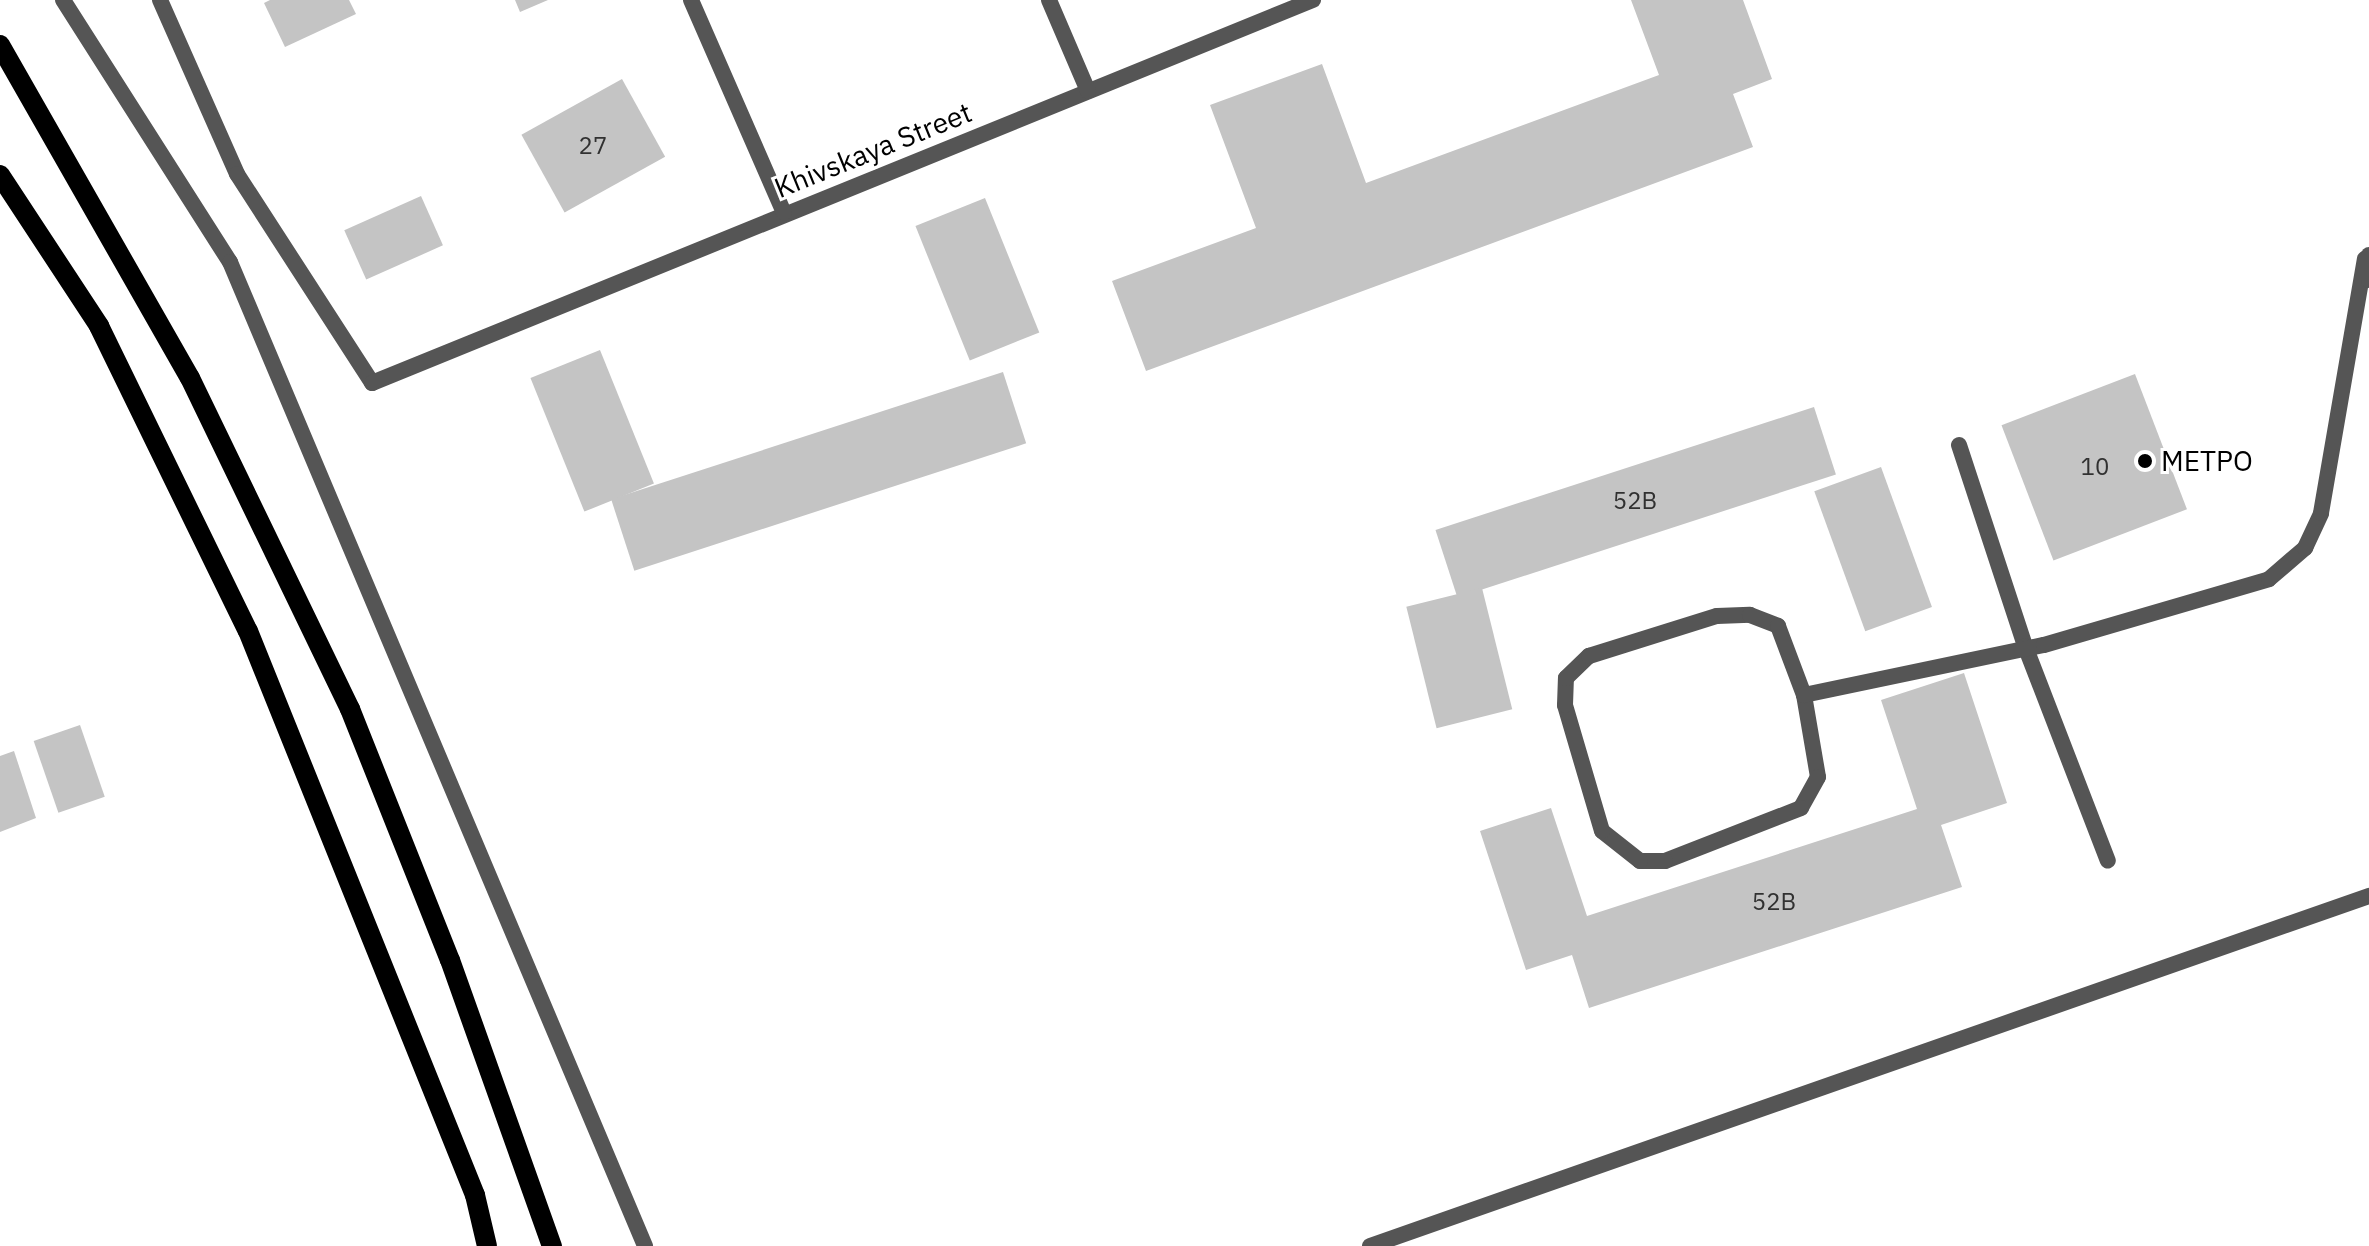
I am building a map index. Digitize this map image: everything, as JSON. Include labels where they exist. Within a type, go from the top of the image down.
[{"type":"main road","points":[[0,45],[190,378],[344,697],[450,960],[552,1246]]},
{"type":"main road","points":[[0,175],[99,326],[248,631],[475,1195],[487,1246]]},
{"type":"street","points":[[63,0],[230,262],[645,1246]]},
{"type":"street","name":"Khivskaya Street","points":[[160,0],[237,174],[372,383],[456,354],[784,213],[1313,0]]},
{"type":"street","points":[[691,0],[784,213]]},
{"type":"street","points":[[1049,0],[1088,91]]},
{"type":"street","points":[[2367,256],[2369,280]]},
{"type":"street","points":[[1804,695],[2025,646],[2269,579],[2305,548],[2321,513],[2367,256]]},
{"type":"street","points":[[1959,445],[2025,646],[2108,861]]},
{"type":"street","points":[[1750,615],[1778,626],[1804,695],[1818,777],[1801,808],[1665,861],[1640,861],[1602,831],[1565,705],[1566,678],[1589,656],[1717,616],[1750,615]]},
{"type":"street","points":[[1370,1246],[2369,896]]},
{"type":"building","points":[[270,0],[349,0],[356,14],[285,47],[264,3]]},
{"type":"building","points":[[515,0],[548,0],[520,12]]},
{"type":"building","points":[[1631,0],[1743,0],[1772,79],[1733,94],[1753,147],[1146,371],[1112,281],[1256,228],[1210,105],[1322,64],[1366,183],[1659,75]]},
{"type":"building","points":[[622,79],[665,157],[565,213],[521,135]]},
{"type":"building","points":[[421,196],[443,245],[366,279],[344,230]]},
{"type":"building","points":[[985,198],[1039,332],[970,361],[915,226]]},
{"type":"building","points":[[600,350],[654,484],[584,512],[530,378]]},
{"type":"building","points":[[1003,372],[1026,443],[634,571],[611,499]]},
{"type":"building","points":[[2135,374],[2187,509],[2053,561],[2001,425]]},
{"type":"building","points":[[1814,407],[1836,475],[1457,598],[1435,530]]},
{"type":"building","points":[[1881,467],[1932,607],[1865,631],[1814,491]]},
{"type":"building","points":[[1482,588],[1512,709],[1437,728],[1406,607]]},
{"type":"building","points":[[1964,673],[2007,803],[1941,825],[1962,887],[1589,1008],[1572,955],[1526,970],[1480,831],[1551,808],[1587,916],[1917,809],[1881,700]]},
{"type":"building","points":[[80,725],[105,797],[58,813],[34,741]]},
{"type":"building","points":[[14,751],[36,818],[0,832],[0,756]]},
{"type":"place","name":"МЕТРО","points":[[2145,461]]}]
